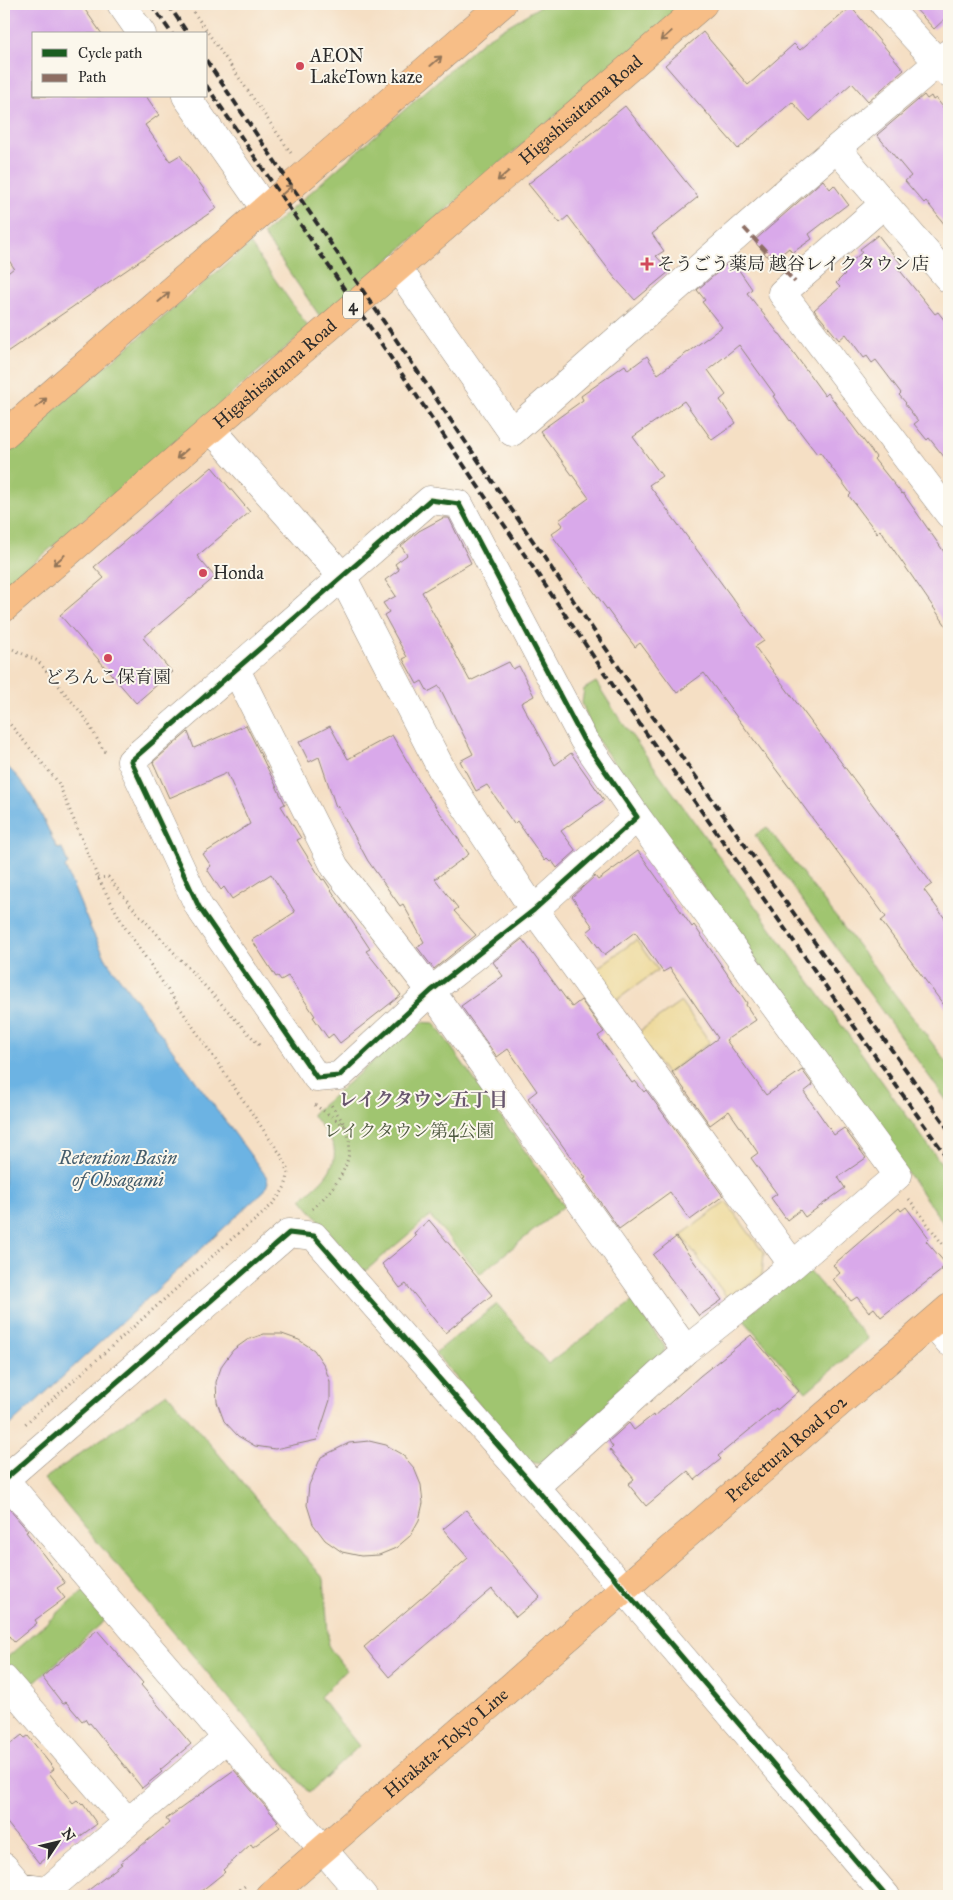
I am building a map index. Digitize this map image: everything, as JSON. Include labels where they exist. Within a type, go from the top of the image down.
[{"type":"main road","points":[[4,435],[502,4]]},
{"type":"main road","points":[[480,23],[510,4]]},
{"type":"main road","name":"Higashisaitama Road","points":[[4,608],[703,4]]},
{"type":"main road","name":"Prefectural Road 102","points":[[623,1589],[944,1324]]},
{"type":"main road","name":"Hirakata-Tokyo Line","points":[[269,1896],[623,1589]]},
{"type":"street","points":[[121,4],[141,32]]},
{"type":"street","points":[[397,267],[512,432],[774,202],[837,149],[946,63],[884,4]]},
{"type":"street","points":[[187,98],[265,209]]},
{"type":"street","points":[[837,149],[949,279]]},
{"type":"street","points":[[884,204],[782,293],[949,514]]},
{"type":"street","points":[[210,430],[222,441],[342,576],[444,774],[534,910],[793,1265]]},
{"type":"street","points":[[535,1487],[686,1350],[793,1265],[898,1175],[637,817],[583,739],[459,504],[430,500],[132,761],[199,908],[315,1091],[339,1076],[431,991],[534,910],[637,817]]},
{"type":"street","points":[[236,670],[335,867],[431,991],[686,1350]]},
{"type":"street","points":[[363,1896],[4,1479],[289,1233],[314,1236],[535,1487],[886,1896]]},
{"type":"street","points":[[4,1679],[127,1821]]},
{"type":"street","points":[[4,1868],[20,1886],[48,1890],[227,1738]]},
{"type":"path","points":[[188,4],[207,32]]},
{"type":"path","points":[[208,33],[291,153]]},
{"type":"path","points":[[4,645],[38,661],[84,716],[104,751],[132,761]]},
{"type":"path","points":[[4,717],[58,782],[98,878],[124,926],[288,1170],[286,1186],[266,1211],[235,1236],[18,1430]]},
{"type":"path","points":[[98,878],[108,876],[133,908],[268,1054]]},
{"type":"path","points":[[314,1236],[312,1209],[335,1184],[348,1163],[349,1138],[345,1126],[315,1091]]},
{"type":"path","points":[[315,1091],[345,1126]]},
{"type":"path","points":[[894,1179],[949,1252]]},
{"type":"green space","points":[[544,4],[685,4],[321,318],[263,234],[484,40]]},
{"type":"green space","points":[[250,244],[309,328],[4,588],[4,452]]},
{"type":"green space","points":[[596,682],[619,718],[949,1174],[949,1231],[594,735],[582,703],[584,689]]},
{"type":"green space","points":[[767,827],[949,1065],[949,1104],[755,835]]},
{"type":"green space","name":"レイクタウン第4公園","points":[[419,1022],[434,1023],[564,1206],[480,1274],[430,1216],[363,1273],[301,1199],[325,1177],[333,1164],[334,1148],[331,1140],[312,1114]]},
{"type":"green space","points":[[805,1266],[868,1339],[806,1392],[743,1319]]},
{"type":"green space","points":[[633,1301],[665,1347],[662,1361],[543,1464],[528,1462],[435,1353],[497,1304],[548,1364]]},
{"type":"green space","points":[[167,1393],[324,1579],[329,1647],[346,1670],[320,1697],[359,1746],[309,1793],[44,1479]]},
{"type":"green space","points":[[84,1590],[108,1618],[25,1690],[4,1665],[4,1660]]},
{"type":"sand","points":[[636,940],[658,970],[614,1002],[593,971]]},
{"type":"sand","points":[[681,1002],[710,1042],[666,1074],[637,1033]]},
{"type":"sand","points":[[726,1202],[764,1253],[762,1275],[729,1300],[681,1235]]},
{"type":"water","name":"Retention Basin of Ohsagami","points":[[4,764],[28,791],[55,844],[58,849],[62,848],[68,864],[65,867],[91,929],[107,961],[266,1176],[268,1182],[265,1190],[4,1431]]},
{"type":"building","points":[[4,4],[81,4],[101,32],[32,32],[32,98],[147,98],[159,115],[145,125],[170,161],[180,155],[217,208],[4,354],[4,276],[14,268],[4,253]]},
{"type":"building","points":[[911,4],[949,4],[949,15],[934,29]]},
{"type":"building","points":[[851,7],[904,70],[868,101],[852,83],[810,121],[792,102],[738,149],[665,65],[703,32],[748,85],[794,44],[800,50]]},
{"type":"building","points":[[924,95],[927,99],[931,96],[933,100],[936,98],[949,115],[949,230],[926,201],[924,203],[905,181],[911,176],[877,135]]},
{"type":"building","points":[[625,106],[698,197],[652,234],[664,251],[656,256],[670,271],[635,300],[615,278],[568,216],[560,223],[528,184]]},
{"type":"building","points":[[823,180],[830,189],[834,185],[848,204],[809,234],[812,239],[792,253],[789,248],[772,262],[754,241]]},
{"type":"building","points":[[878,235],[901,264],[897,267],[935,314],[938,312],[949,326],[949,463],[929,438],[927,440],[914,424],[918,421],[899,395],[901,393],[876,360],[872,363],[867,356],[864,358],[846,334],[839,340],[814,310],[840,287],[836,283],[845,274],[842,271],[862,252],[860,249]]},
{"type":"building","points":[[732,260],[752,289],[747,293],[780,334],[825,396],[828,393],[876,457],[874,459],[903,493],[949,559],[949,630],[880,530],[877,533],[849,496],[851,494],[820,452],[817,454],[790,421],[773,396],[775,395],[739,345],[708,370],[726,395],[720,400],[736,423],[712,440],[684,401],[633,437],[662,476],[649,485],[764,641],[755,647],[932,884],[924,890],[949,924],[949,1012],[881,921],[886,917],[704,673],[677,693],[640,643],[635,647],[551,534],[563,525],[559,520],[589,498],[540,431],[583,400],[581,396],[625,365],[628,370],[647,356],[658,374],[722,327],[702,302],[705,300],[697,290]]},
{"type":"building","points":[[212,467],[250,512],[197,556],[215,577],[143,638],[172,672],[136,703],[60,615],[104,578],[94,567]]},
{"type":"building","points":[[443,518],[449,518],[471,563],[422,592],[470,681],[509,662],[513,669],[519,666],[534,696],[521,703],[555,765],[571,753],[604,800],[561,831],[576,851],[557,868],[552,861],[550,862],[547,859],[545,861],[517,821],[514,824],[487,785],[476,791],[460,761],[473,754],[439,686],[428,692],[422,681],[417,684],[403,659],[407,657],[384,615],[389,612],[383,603],[396,596],[385,580],[399,570],[395,564],[407,555],[401,546],[419,531]]},
{"type":"building","points":[[246,725],[285,804],[281,806],[301,838],[297,840],[370,949],[366,951],[401,995],[340,1043],[333,1034],[328,1038],[288,976],[281,980],[278,976],[276,977],[252,940],[295,912],[271,874],[232,899],[224,887],[221,890],[207,869],[211,866],[203,854],[250,824],[227,773],[169,798],[153,762],[188,732],[194,748]]},
{"type":"building","points":[[330,726],[348,759],[392,735],[424,790],[469,854],[435,879],[458,908],[454,911],[476,935],[434,969],[417,947],[424,942],[403,904],[400,906],[368,861],[338,806],[336,807],[319,757],[309,762],[299,742]]},
{"type":"building","points":[[638,851],[692,927],[694,925],[747,1003],[746,1005],[756,1020],[726,1040],[766,1095],[802,1070],[813,1085],[804,1092],[834,1135],[844,1128],[866,1158],[838,1177],[845,1188],[805,1217],[800,1210],[787,1220],[771,1198],[777,1194],[751,1158],[758,1153],[729,1111],[710,1125],[672,1072],[718,1038],[670,968],[663,972],[635,932],[604,955],[587,932],[593,927],[572,897],[595,876],[598,880]]},
{"type":"building","points":[[522,939],[572,1007],[581,1000],[604,1032],[598,1036],[632,1083],[635,1081],[644,1092],[646,1090],[723,1196],[690,1220],[670,1192],[619,1229],[584,1179],[586,1178],[528,1098],[537,1091],[508,1049],[497,1057],[461,1006],[503,976],[493,962]]},
{"type":"building","points":[[906,1207],[929,1238],[926,1241],[946,1264],[942,1270],[881,1317],[874,1308],[869,1312],[857,1297],[851,1301],[833,1279],[840,1273],[833,1265],[899,1208],[901,1211]]},
{"type":"building","points":[[429,1220],[492,1295],[445,1333],[406,1284],[400,1288],[382,1264],[416,1236],[414,1233]]},
{"type":"building","points":[[676,1237],[722,1300],[699,1316],[653,1255]]},
{"type":"building","points":[[264,1334],[282,1334],[299,1340],[314,1350],[324,1365],[330,1382],[330,1400],[317,1440],[275,1449],[255,1446],[238,1436],[224,1421],[217,1402],[216,1382],[222,1365],[233,1350],[247,1340]]},
{"type":"building","points":[[751,1335],[799,1391],[718,1456],[721,1459],[695,1480],[688,1471],[646,1506],[628,1484],[634,1479],[610,1450],[613,1447],[609,1441],[629,1423],[634,1430],[653,1415],[654,1417],[700,1376]]},
{"type":"building","points":[[369,1441],[386,1445],[402,1454],[414,1468],[421,1485],[423,1503],[419,1520],[410,1536],[396,1548],[379,1555],[361,1556],[342,1552],[325,1540],[313,1524],[307,1505],[309,1485],[321,1457],[349,1443]]},
{"type":"building","points":[[4,1503],[28,1531],[26,1532],[65,1583],[57,1588],[65,1598],[35,1620],[37,1623],[14,1642],[4,1630]]},
{"type":"building","points":[[466,1510],[540,1597],[516,1617],[492,1589],[389,1677],[364,1647],[468,1558],[443,1529]]},
{"type":"building","points":[[97,1630],[143,1683],[141,1685],[191,1744],[142,1788],[90,1723],[88,1724],[85,1719],[82,1721],[66,1702],[63,1704],[42,1677]]},
{"type":"building","points":[[22,1735],[25,1738],[28,1736],[54,1769],[49,1773],[73,1803],[77,1800],[83,1804],[97,1824],[75,1840],[73,1836],[39,1863],[4,1819],[4,1749]]},
{"type":"building","points":[[234,1770],[278,1821],[276,1822],[280,1827],[253,1847],[251,1844],[223,1870],[225,1872],[195,1896],[81,1896],[122,1864],[120,1863],[169,1823],[166,1819]]},
{"type":"railway","points":[[151,4],[171,32]]},
{"type":"railway","points":[[168,4],[187,32]]},
{"type":"railway","points":[[208,63],[641,700],[949,1130]]},
{"type":"railway","points":[[208,88],[629,709],[949,1160]]},
{"type":"marked path","points":[[744,228],[795,282]]},
{"type":"cycle path","points":[[430,500],[459,504],[583,739],[637,817],[534,910],[431,991],[339,1076],[317,1078],[199,907],[131,761],[430,500]]},
{"type":"cycle path","points":[[4,1480],[289,1233],[314,1236],[611,1574],[886,1896]]},
{"type":"place","name":"AEON LakeTown kaze","points":[[300,66]]},
{"type":"place","name":"そうごう薬局 越谷レイクタウン店","points":[[647,264]]},
{"type":"place","name":"Honda","points":[[203,573]]},
{"type":"place","name":"どろんこ保育園","points":[[108,658]]},
{"type":"district","name":"レイクタウン五丁目","points":[[423,1099]]}]
